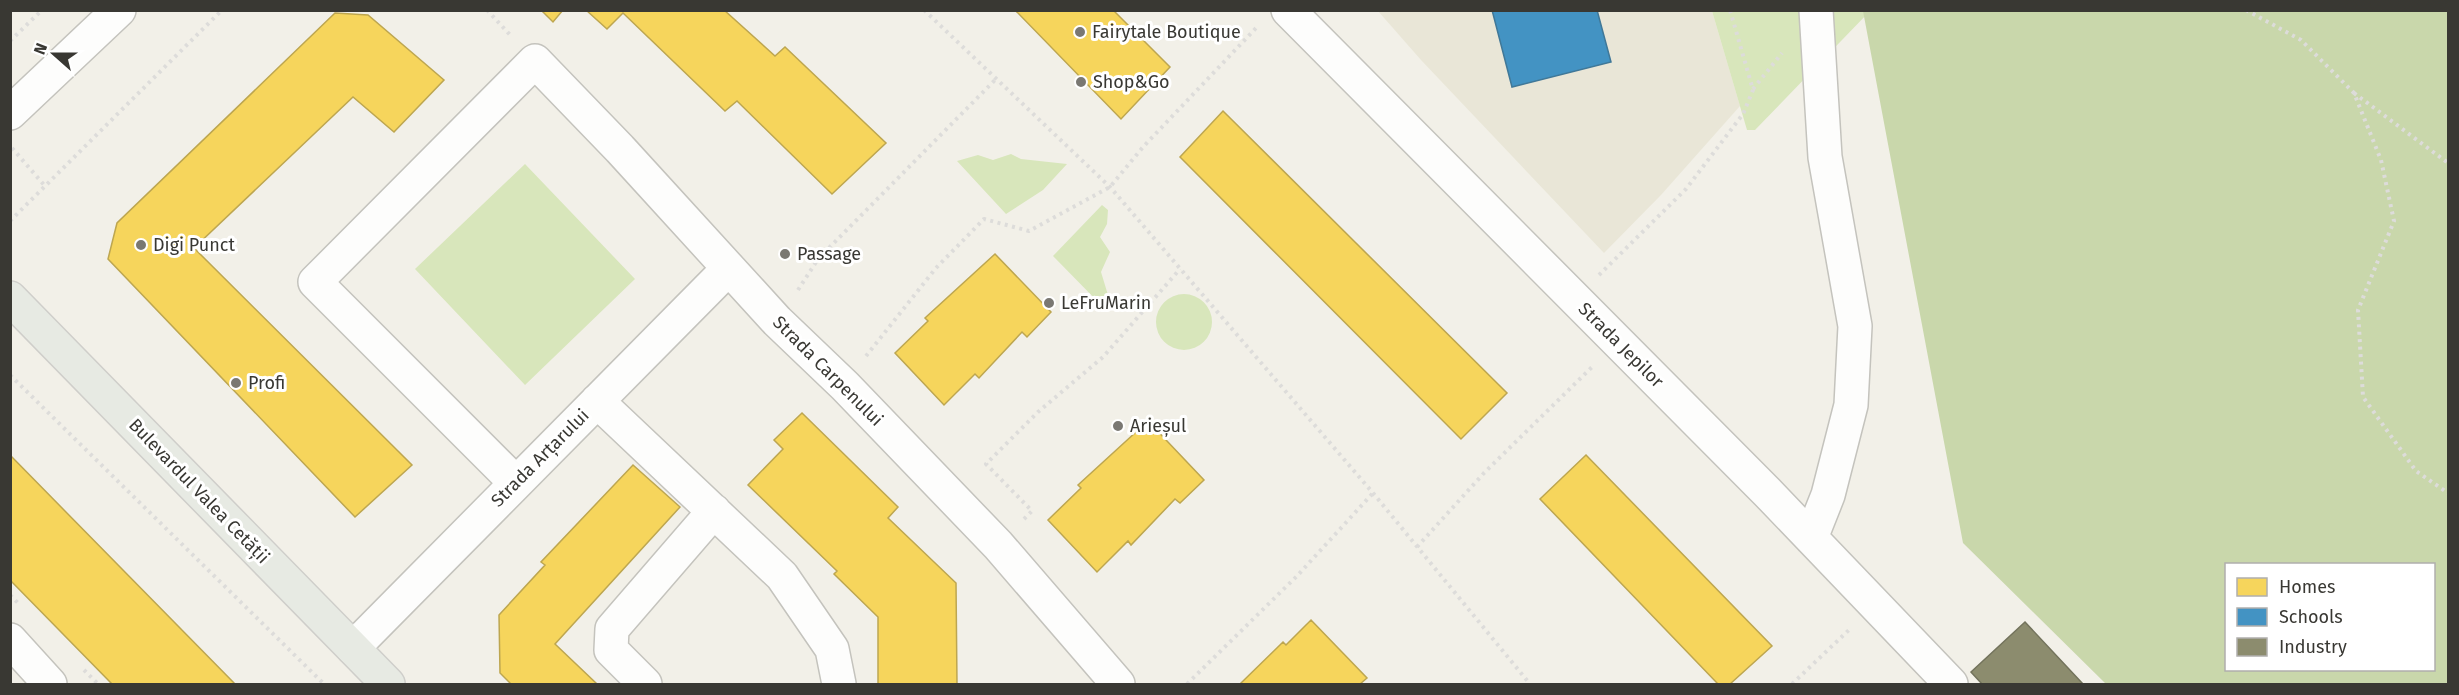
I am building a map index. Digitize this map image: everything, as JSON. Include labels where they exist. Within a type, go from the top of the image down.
[{"type":"main road","name":"Bulevardul Valea Cetății","points":[[10,298],[388,684]]},
{"type":"street","points":[[10,113],[118,10]]},
{"type":"street","points":[[1810,538],[1828,495],[1851,405],[1855,326],[1826,157],[1816,10]]},
{"type":"street","name":"Strada Jepilor","points":[[1276,15],[1576,300],[1951,684]]},
{"type":"street","name":"Strada Carpenului","points":[[515,482],[315,282],[535,61],[620,149],[777,321],[845,386],[998,545],[1116,684]]},
{"type":"street","name":"Strada Arțarului","points":[[353,648],[728,269]]},
{"type":"street","points":[[597,401],[782,576],[832,649],[839,684]]},
{"type":"street","points":[[645,684],[611,650],[612,629],[714,511]]},
{"type":"street","points":[[10,640],[50,684]]},
{"type":"path","points":[[10,41],[42,10]]},
{"type":"path","points":[[10,221],[222,10]]},
{"type":"path","points":[[924,10],[1110,188],[1373,493],[1530,684]]},
{"type":"path","points":[[1576,300],[1620,252],[1686,189],[1743,114],[1753,90],[1730,10]]},
{"type":"path","points":[[2246,10],[2301,40],[2354,93],[2448,163]]},
{"type":"path","points":[[845,386],[864,357],[936,268],[984,219],[1029,231],[1110,188],[1143,147],[1276,15]]},
{"type":"path","points":[[777,321],[818,259],[996,79]]},
{"type":"path","points":[[2354,93],[2381,160],[2394,221],[2358,310],[2363,397],[2416,471],[2448,493]]},
{"type":"path","points":[[10,147],[45,186]]},
{"type":"path","points":[[998,545],[1032,511],[986,464],[1038,412],[1103,357],[1180,269]]},
{"type":"path","points":[[1417,547],[1484,473],[1617,342]]},
{"type":"path","points":[[10,375],[324,684]]},
{"type":"path","points":[[1187,684],[1297,576],[1373,493]]},
{"type":"path","points":[[1792,684],[1875,606]]},
{"type":"shaded area","points":[[1378,11],[1712,11],[1740,106],[1661,195],[1604,253],[1421,60]]},
{"type":"green space","points":[[1712,11],[1870,11],[1755,130],[1747,130]]},
{"type":"green space","points":[[1863,11],[2448,11],[2448,684],[2106,684],[1963,543]]},
{"type":"green space","points":[[1011,154],[1021,159],[1067,164],[1043,190],[1006,214],[957,161],[978,155],[993,160]]},
{"type":"green space","points":[[525,164],[635,279],[525,385],[415,269]]},
{"type":"green space","points":[[1102,205],[1108,210],[1107,224],[1100,237],[1110,252],[1101,272],[1108,295],[1102,306],[1053,256]]},
{"type":"green space","points":[[1184,294],[1199,299],[1207,307],[1212,322],[1207,337],[1199,345],[1184,350],[1169,345],[1161,337],[1156,322],[1161,307],[1169,299]]},
{"type":"building: Homes","points":[[541,10],[563,10],[553,22]]},
{"type":"building: Homes","points":[[586,10],[724,10],[775,56],[785,47],[886,143],[832,194],[737,101],[725,111],[623,13],[607,29]]},
{"type":"building: Homes","points":[[1015,10],[1113,10],[1170,67],[1121,119]]},
{"type":"building: Homes","points":[[335,13],[368,15],[444,80],[394,132],[353,97],[194,248],[412,465],[355,517],[108,259],[117,223]]},
{"type":"building: Homes","points":[[1223,111],[1507,393],[1461,439],[1180,157]]},
{"type":"building: Homes","points":[[995,254],[1051,312],[1027,337],[1022,332],[979,378],[975,374],[944,405],[895,353],[928,321],[925,318]]},
{"type":"building: Homes","points":[[802,413],[898,507],[888,518],[956,583],[957,684],[878,684],[878,617],[834,574],[837,571],[748,485],[783,449],[774,440]]},
{"type":"building: Homes","points":[[1148,421],[1204,480],[1180,503],[1175,499],[1131,545],[1128,541],[1097,572],[1048,520],[1081,488],[1078,485]]},
{"type":"building: Homes","points":[[10,455],[235,684],[112,684],[10,580]]},
{"type":"building: Homes","points":[[1586,455],[1772,646],[1730,684],[1718,684],[1540,499]]},
{"type":"building: Homes","points":[[633,465],[680,507],[555,644],[597,684],[511,684],[500,673],[499,615],[545,565],[541,562]]},
{"type":"building: Homes","points":[[1311,620],[1367,678],[1360,684],[1240,684],[1283,642],[1286,645]]},
{"type":"building: Schools","points":[[1492,10],[1597,10],[1611,62],[1512,87]]},
{"type":"building: Industry","points":[[2025,622],[2083,684],[1982,684],[1971,672]]},
{"type":"place","name":"Fairytale Boutique","points":[[1080,32]]},
{"type":"place","name":"Shop&Go","points":[[1081,82]]},
{"type":"place","name":"Digi Punct","points":[[141,245]]},
{"type":"place","name":"Passage","points":[[785,254]]},
{"type":"place","name":"LeFruMarin","points":[[1049,303]]},
{"type":"place","name":"Profi","points":[[236,383]]},
{"type":"place","name":"Arieșul","points":[[1118,426]]}]
